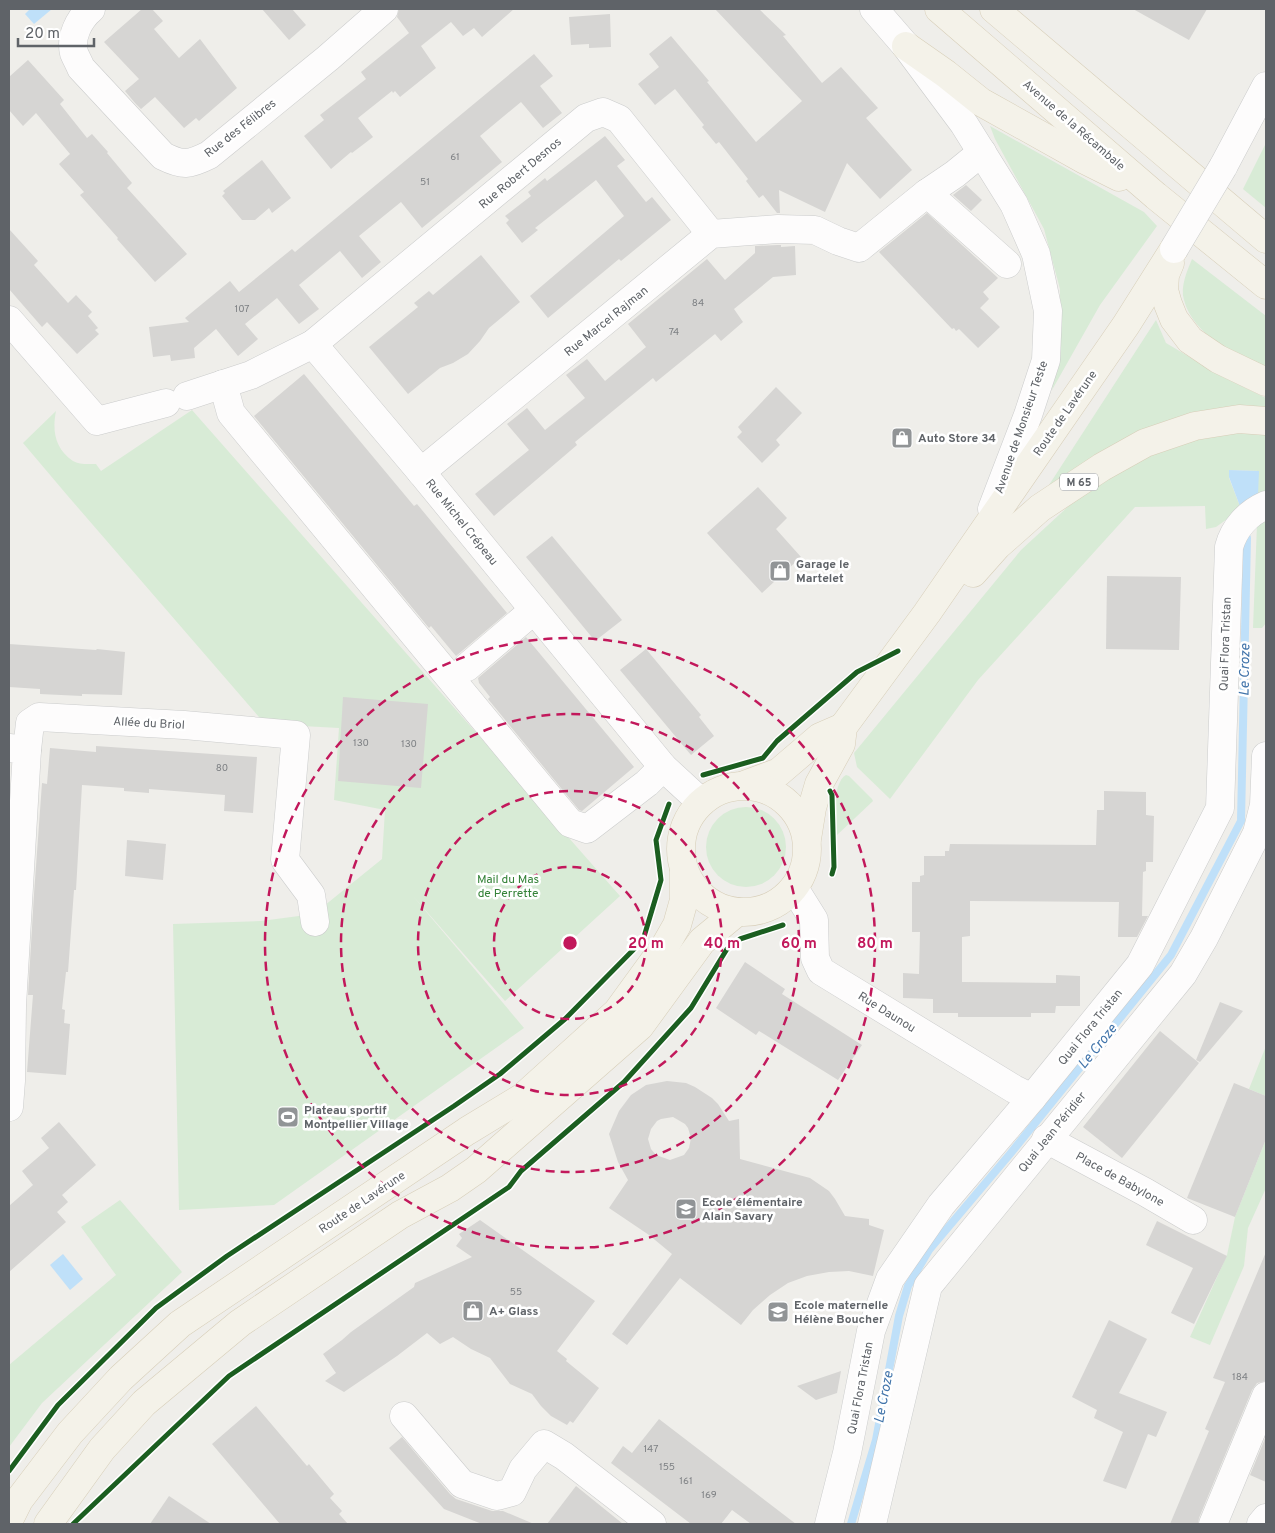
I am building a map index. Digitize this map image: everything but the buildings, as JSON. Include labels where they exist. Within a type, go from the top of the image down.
[{"type":"main road","name":"Avenue de la Récambale","points":[[939,9],[1156,196],[1266,285]]},
{"type":"main road","points":[[994,9],[1266,239]]},
{"type":"main road","points":[[906,46],[981,102],[1085,160],[1156,196]]},
{"type":"main road","points":[[1174,249],[1165,275],[1164,290],[1174,319],[1190,340],[1218,360],[1266,382]]},
{"type":"main road","name":"Route de Lavérune","points":[[807,839],[812,808],[819,784],[841,744],[843,727],[927,613],[982,534],[1126,324],[1174,249]]},
{"type":"main road","name":"M 65","points":[[927,613],[961,587],[997,546],[1040,508],[1102,467],[1144,443],[1196,426],[1239,419],[1266,421]]},
{"type":"main road","points":[[744,785],[762,788],[778,796],[792,807],[802,822],[807,839],[807,856],[803,873],[794,888],[778,902],[758,910],[737,912],[720,907],[704,898],[692,885],[684,870],[680,852],[682,833],[689,816],[701,802],[714,793],[729,787],[744,785],[779,772],[820,737],[843,727]]},
{"type":"main road","name":"Route de Lavérune","points":[[9,1520],[19,1500],[70,1432],[121,1378],[180,1324],[467,1130],[523,1097],[617,1012],[665,946],[677,925],[684,900],[684,870]]},
{"type":"main road","points":[[48,1524],[102,1449],[144,1403],[240,1323],[400,1215],[450,1188],[476,1170],[640,1026],[702,941],[737,912]]},
{"type":"street","name":"Rue des Félibres","points":[[90,9],[75,32],[74,52],[81,68],[163,156],[177,163],[193,162],[208,155],[328,58],[384,9]]},
{"type":"street","name":"Avenue de Monsieur Teste","points":[[874,9],[906,46],[964,124],[1014,204],[1036,254],[1048,311],[1046,360],[1008,471],[982,534]]},
{"type":"street","name":"Route de Lavérune","points":[[1174,249],[1223,167],[1266,86]]},
{"type":"street","name":"Rue Robert Desnos","points":[[313,344],[586,118],[602,112],[619,119],[711,234]]},
{"type":"street","points":[[711,234],[778,229],[815,230],[859,248],[927,193],[955,174],[982,152]]},
{"type":"street","points":[[927,193],[1007,264]]},
{"type":"street","name":"Rue Marcel Rajman","points":[[421,472],[711,234]]},
{"type":"street","points":[[9,320],[97,422],[251,375],[313,344]]},
{"type":"street","name":"Rue Michel Crépeau","points":[[313,344],[534,610],[655,775],[701,802]]},
{"type":"street","points":[[223,384],[231,413],[570,823],[586,829],[655,775]]},
{"type":"street","name":"Quai Flora Tristan","points":[[829,1524],[847,1453],[871,1331],[890,1279],[941,1205],[1032,1098],[1140,965],[1220,808],[1229,547],[1231,538],[1238,526],[1246,518],[1266,505]]},
{"type":"street","points":[[467,666],[534,610]]},
{"type":"street","name":"Allée du Briol","points":[[9,1107],[11,1081],[10,1006],[18,749],[30,723],[39,717],[184,725],[296,735],[285,860],[311,895],[315,922]]},
{"type":"street","name":"Quai Jean Péridier","points":[[872,1524],[928,1286],[1046,1139],[1183,974],[1204,938],[1257,833],[1264,805],[1266,756]]},
{"type":"street","name":"Rue Daunou","points":[[794,888],[814,920],[815,958],[821,970],[1014,1089],[1032,1098]]},
{"type":"street","name":"Place de Babylone","points":[[1046,1139],[1193,1220]]},
{"type":"street","points":[[1212,1524],[1266,1396]]},
{"type":"street","points":[[404,1416],[462,1484],[497,1496],[512,1492],[523,1469],[544,1444],[564,1456],[652,1524]]},
{"type":"street","points":[[1261,1524],[1266,1518]]},
{"type":"green space","points":[[990,126],[1144,212],[1157,226],[1100,305],[1052,390],[1059,342],[1060,289],[1044,229],[995,139]]},
{"type":"green space","points":[[1266,143],[1266,208],[1243,189]]},
{"type":"green space","points":[[1192,259],[1266,316],[1266,371],[1230,351],[1206,334],[1189,312],[1184,300],[1183,290]]},
{"type":"green space","points":[[1156,320],[1166,343],[1223,377],[1266,398],[1266,409],[1049,485]]},
{"type":"green space","name":"Mail du Mas de Perrette","points":[[192,410],[620,896],[505,1001],[413,896],[524,1028],[274,1205],[179,1210],[173,924],[261,921],[314,914],[382,859],[385,810],[334,800],[339,728],[265,724],[23,443],[56,411],[54,426],[56,439],[62,451],[75,462],[96,464],[101,471]]},
{"type":"green space","points":[[1224,432],[1266,432],[1266,492],[1258,495],[1258,471],[1229,470],[1229,478],[1241,509],[1216,527],[1206,529],[1205,506],[1135,507],[978,680],[890,799],[857,767],[854,753],[1021,550],[1073,502],[1092,486],[1146,456]]},
{"type":"green space","points":[[1266,517],[1266,623],[1262,628],[1253,628],[1257,524]]},
{"type":"green space","points":[[846,775],[873,801],[837,835],[835,821],[836,794],[841,779]]},
{"type":"green space","points":[[746,807],[761,810],[774,819],[783,832],[786,847],[783,862],[774,875],[761,884],[746,887],[731,884],[718,875],[709,862],[706,847],[709,832],[718,819],[731,810]]},
{"type":"green space","points":[[1266,1046],[1266,1096],[1249,1089]]},
{"type":"green space","points":[[1266,1139],[1266,1188],[1248,1228],[1244,1266],[1210,1345],[1190,1337],[1227,1255],[1235,1217]]},
{"type":"green space","points":[[120,1200],[182,1272],[42,1403],[9,1447],[9,1365],[116,1275],[81,1227]]},
{"type":"water","points":[[30,9],[52,9],[34,24],[25,14]]},
{"type":"water","points":[[1229,470],[1259,471],[1258,495],[1241,509],[1229,477]]},
{"type":"water","points":[[63,1254],[83,1279],[70,1290],[50,1265]]},
{"type":"waterway","name":"Le Croze","points":[[851,1524],[876,1440],[899,1316],[908,1286],[929,1250],[1010,1154],[1171,955],[1241,821],[1247,538]]},
{"type":"cycle path","points":[[703,775],[763,758],[777,741],[857,672],[898,651]]},
{"type":"cycle path","points":[[830,791],[832,795],[834,867],[832,874]]},
{"type":"cycle path","points":[[9,1471],[58,1405],[156,1308],[227,1256],[500,1074],[565,1019],[643,940],[661,880],[656,840],[669,804]]},
{"type":"cycle path","points":[[73,1524],[229,1376],[509,1187],[521,1171],[624,1082],[691,1008],[727,949],[740,939],[783,925]]},
{"type":"place","name":"Auto Store 34","points":[[902,438]]},
{"type":"place","name":"Garage le Martelet","points":[[780,571]]},
{"type":"place","name":"Plateau sportif Montpellier Village","points":[[288,1117]]},
{"type":"place","name":"Ecole élémentaire Alain Savary","points":[[686,1209]]},
{"type":"place","name":"A+ Glass","points":[[473,1311]]},
{"type":"place","name":"Ecole maternelle Hélène Boucher","points":[[778,1312]]}]
